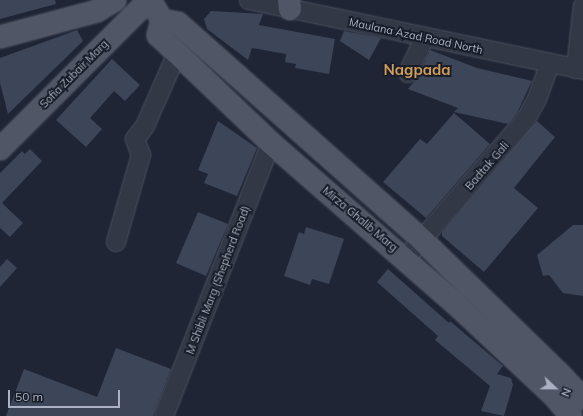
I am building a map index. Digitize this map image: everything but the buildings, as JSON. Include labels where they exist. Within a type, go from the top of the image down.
[{"type":"main road","points":[[0,37],[97,11],[115,0]]},
{"type":"main road","points":[[150,0],[162,20],[178,23],[422,240],[559,372],[583,399]]},
{"type":"main road","name":"Sofia Zubair Marg","points":[[0,148],[150,0]]},
{"type":"main road","name":"Mirza Ghalib Marg","points":[[162,20],[158,35],[271,143],[406,258],[554,396],[571,416]]},
{"type":"street","name":"Maulana Azad Road North","points":[[249,0],[289,4],[424,38],[580,69]]},
{"type":"street","points":[[580,69],[583,6]]},
{"type":"street","points":[[408,73],[424,38]]},
{"type":"street","points":[[116,242],[141,155],[135,139],[145,126],[177,53]]},
{"type":"street","name":"Badtak Gali","points":[[406,258],[526,119],[537,99],[550,63]]},
{"type":"street","name":"M Shibli Marg (Shepherd Road)","points":[[164,416],[271,143]]},
{"type":"district","name":"Nagpada","points":[[417,70]]}]
